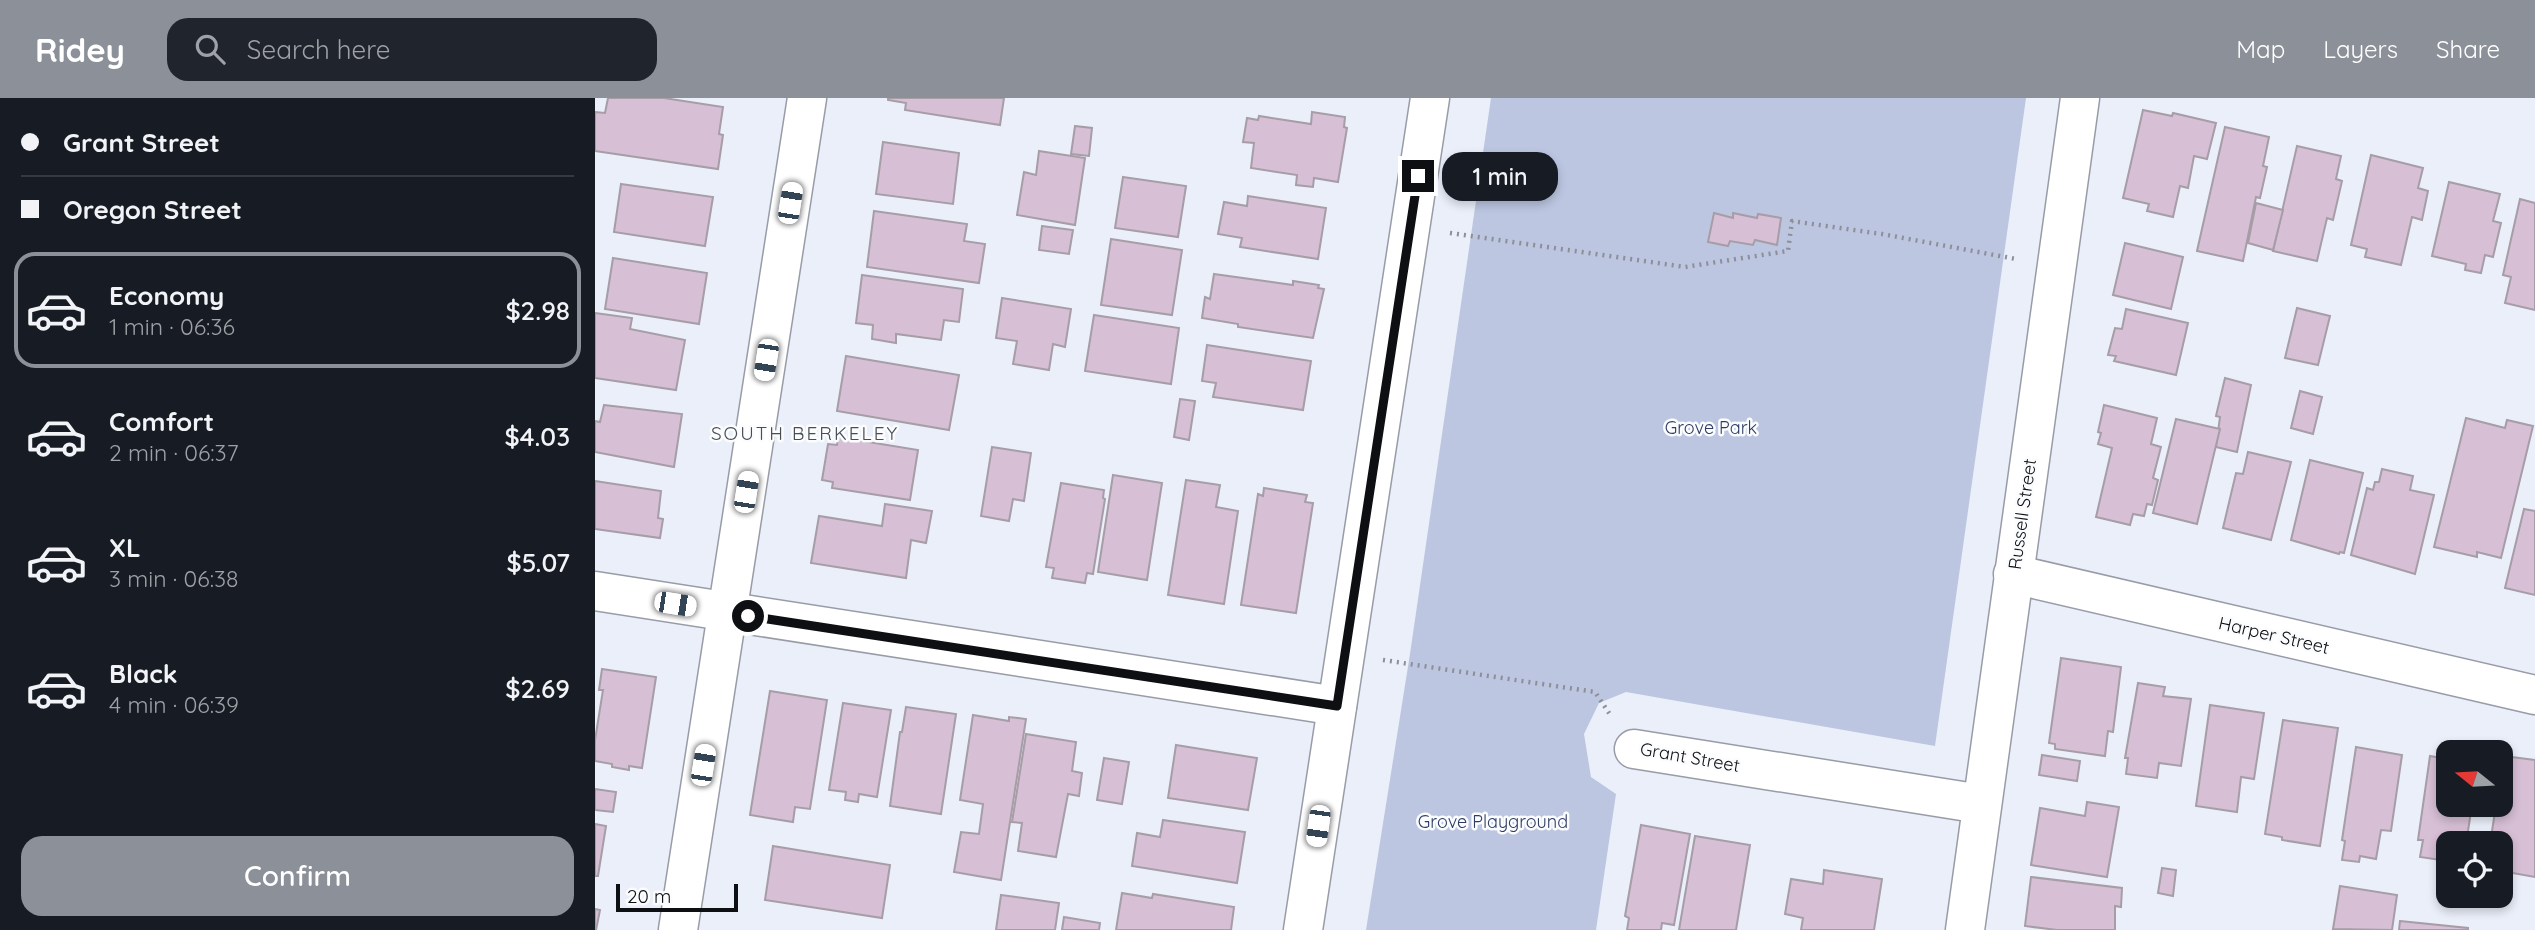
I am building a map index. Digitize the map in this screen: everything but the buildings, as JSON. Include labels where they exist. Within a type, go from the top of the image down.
[{"type":"street","points":[[678,930],[807,98]]},
{"type":"street","points":[[1303,930],[1430,98]]},
{"type":"street","name":"Russell Street","points":[[1965,930],[2080,98]]},
{"type":"street","name":"Harper Street","points":[[2013,574],[2535,695]]},
{"type":"street","points":[[595,591],[1337,706]]},
{"type":"street","name":"Grant Street","points":[[1634,749],[1981,804]]},
{"type":"path","points":[[1411,227],[1685,267],[1788,251],[1792,221],[1882,234],[2056,267]]},
{"type":"path","name":"Grant Street","points":[[1343,660],[1387,660],[1595,692],[1634,749]]},
{"type":"green space","name":"Grove Park","points":[[1491,98],[2026,98],[1935,746],[1626,692],[1599,703],[1584,734],[1591,777],[1616,794],[1596,930],[1366,930],[1410,654]]},
{"type":"district","name":"SOUTH BERKELEY","points":[[805,433]]},
{"type":"route","points":[[748,616],[1337,706],[1418,176]]},
{"type":"park label","name":"Grove Playground","points":[[1493,821]]}]
